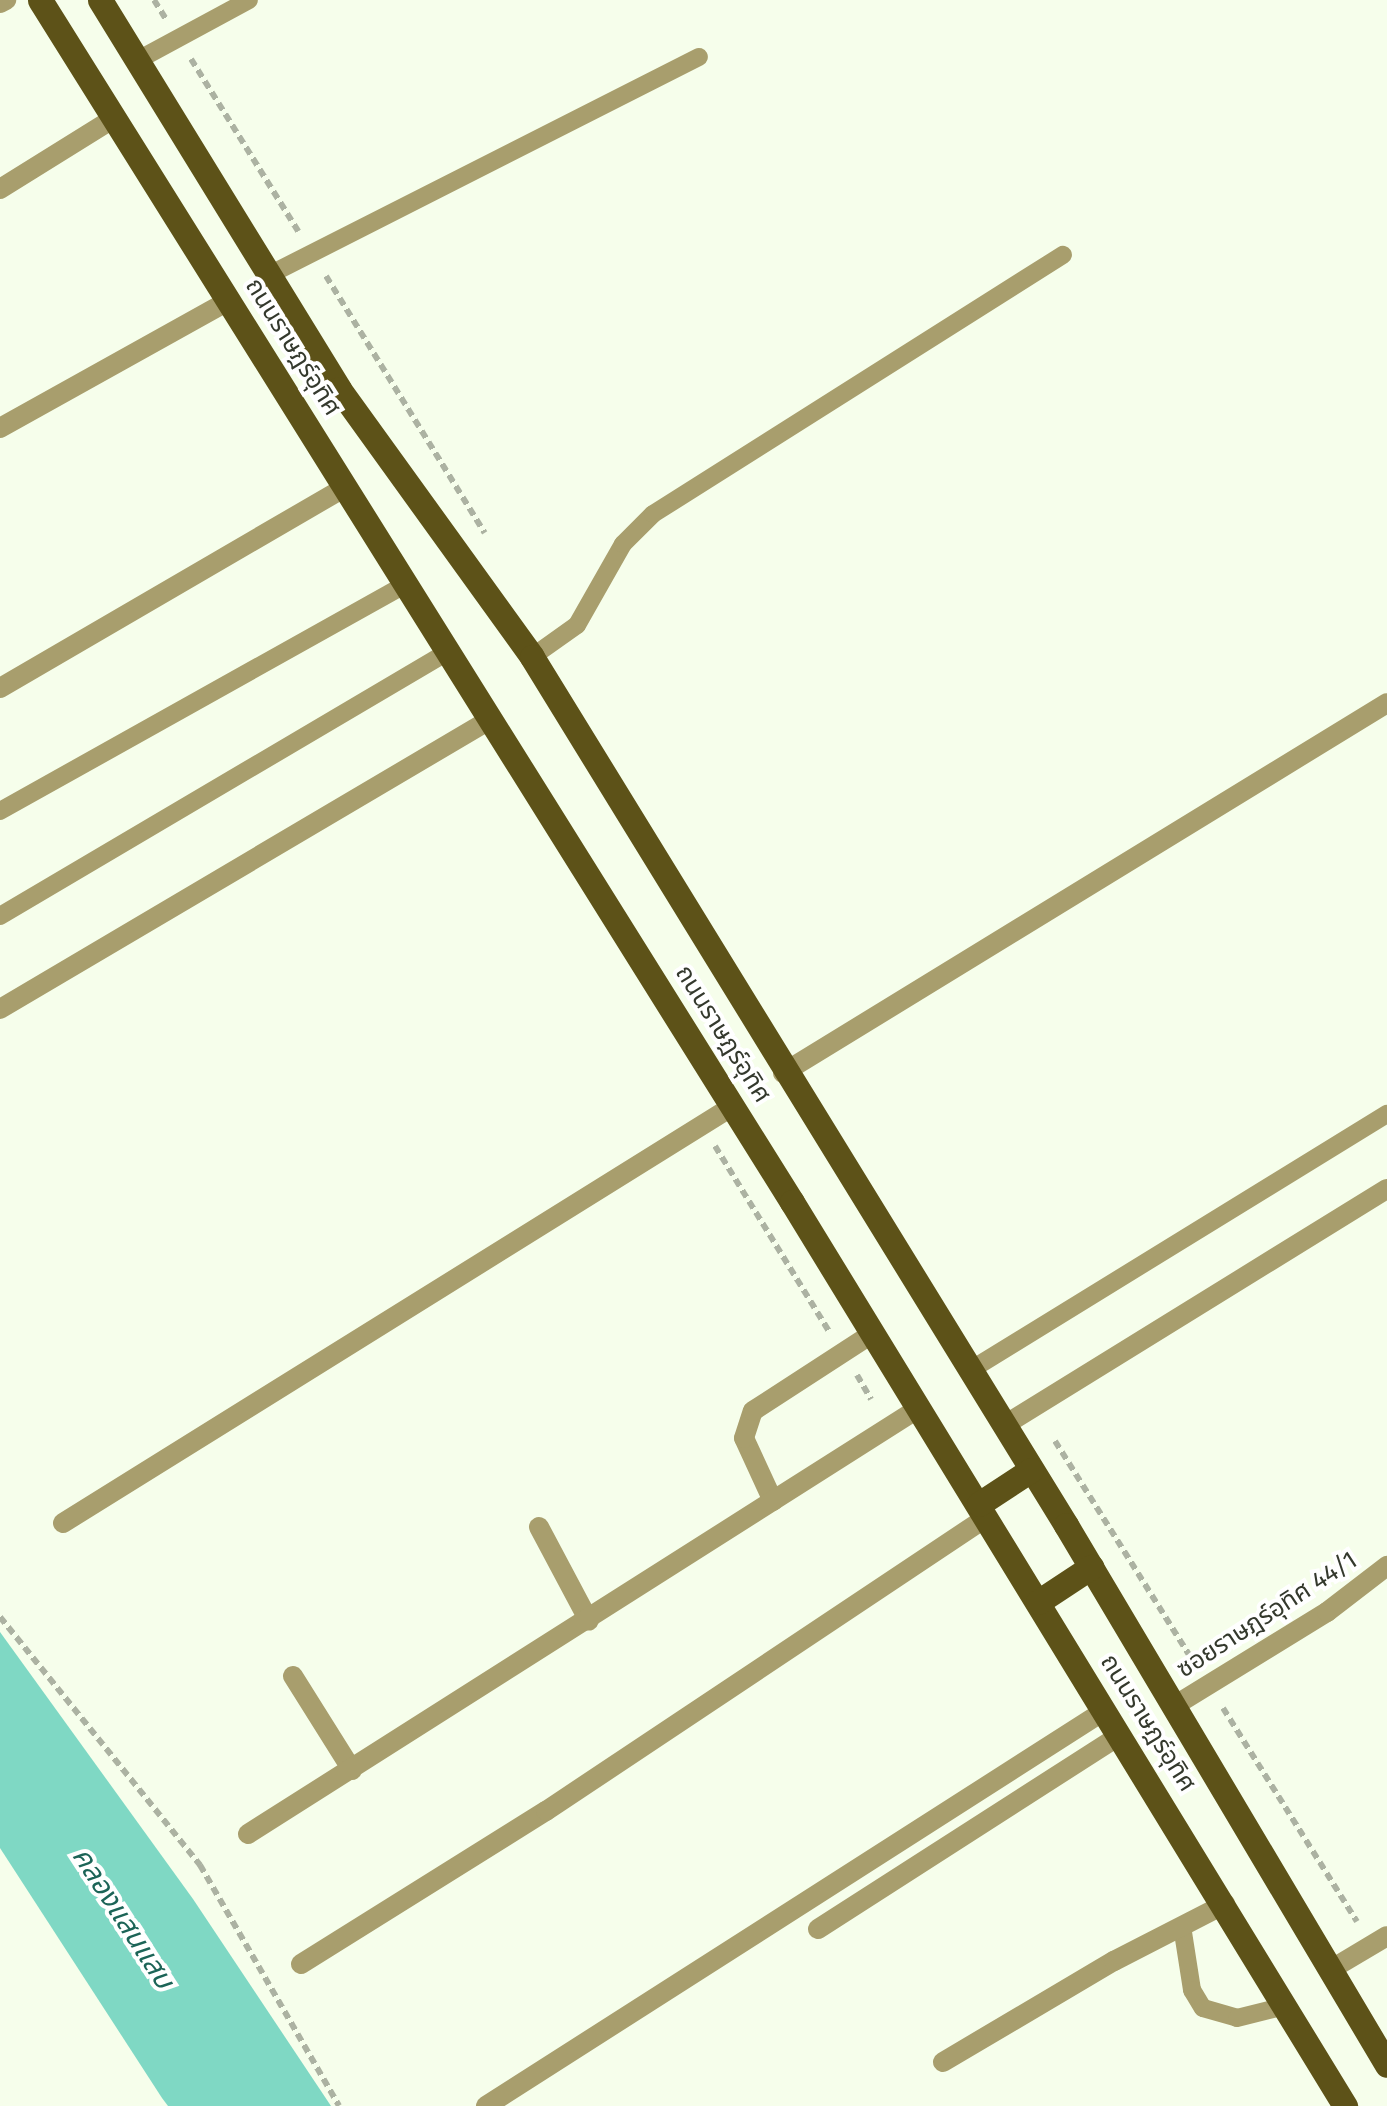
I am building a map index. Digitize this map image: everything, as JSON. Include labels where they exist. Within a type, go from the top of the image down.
[{"type":"main road","name":"ถนนราษฎร์อุทิศ","points":[[40,0],[733,1106],[1226,1904],[1345,2106]]},
{"type":"main road","name":"ถนนราษฎร์อุทิศ","points":[[100,0],[339,388],[532,658],[783,1072],[1091,1567],[1387,2065]]},
{"type":"main road","points":[[983,1510],[1031,1470]]},
{"type":"main road","points":[[1038,1602],[1091,1567]]},
{"type":"street","points":[[0,188],[114,118]]},
{"type":"street","points":[[0,428],[228,300]]},
{"type":"street","points":[[0,688],[346,487]]},
{"type":"street","points":[[783,1072],[1387,703]]},
{"type":"street","points":[[0,1009],[491,719]]},
{"type":"street","points":[[63,1523],[733,1106]]},
{"type":"street","points":[[1003,1426],[1387,1189]]},
{"type":"street","points":[[773,1501],[744,1438],[747,1423],[767,1398],[873,1334]]},
{"type":"street","points":[[248,1834],[918,1408]]},
{"type":"street","points":[[301,1964],[546,1812],[983,1510]]},
{"type":"street","points":[[538,1526],[589,1620]]},
{"type":"street","name":"ซอยราษฎร์อุทิศ 44/1","points":[[1174,1706],[1327,1612],[1387,1566]]},
{"type":"street","points":[[293,1676],[352,1770]]},
{"type":"street","points":[[486,2106],[1104,1711]]},
{"type":"street","points":[[818,1929],[1120,1735]]},
{"type":"street","points":[[942,2062],[1226,1904]]},
{"type":"street","points":[[1330,1970],[1387,1936]]},
{"type":"lane","points":[[138,60],[249,0]]},
{"type":"lane","points":[[269,275],[700,57]]},
{"type":"lane","points":[[532,658],[577,624],[623,544],[653,514],[1063,255]]},
{"type":"lane","points":[[0,811],[406,584]]},
{"type":"lane","points":[[0,916],[449,651]]},
{"type":"lane","points":[[969,1371],[1387,1114]]},
{"type":"lane","points":[[1182,1926],[1192,1990],[1203,2008],[1236,2018],[1285,2006]]},
{"type":"path","points":[[703,1126],[889,1427]]},
{"type":"path","points":[[0,1617],[200,1865],[339,2106]]},
{"type":"water","name":"คลองแสนแสบ","points":[[0,1632],[193,1899],[331,2106],[168,2106],[162,2098],[0,1848]]}]
